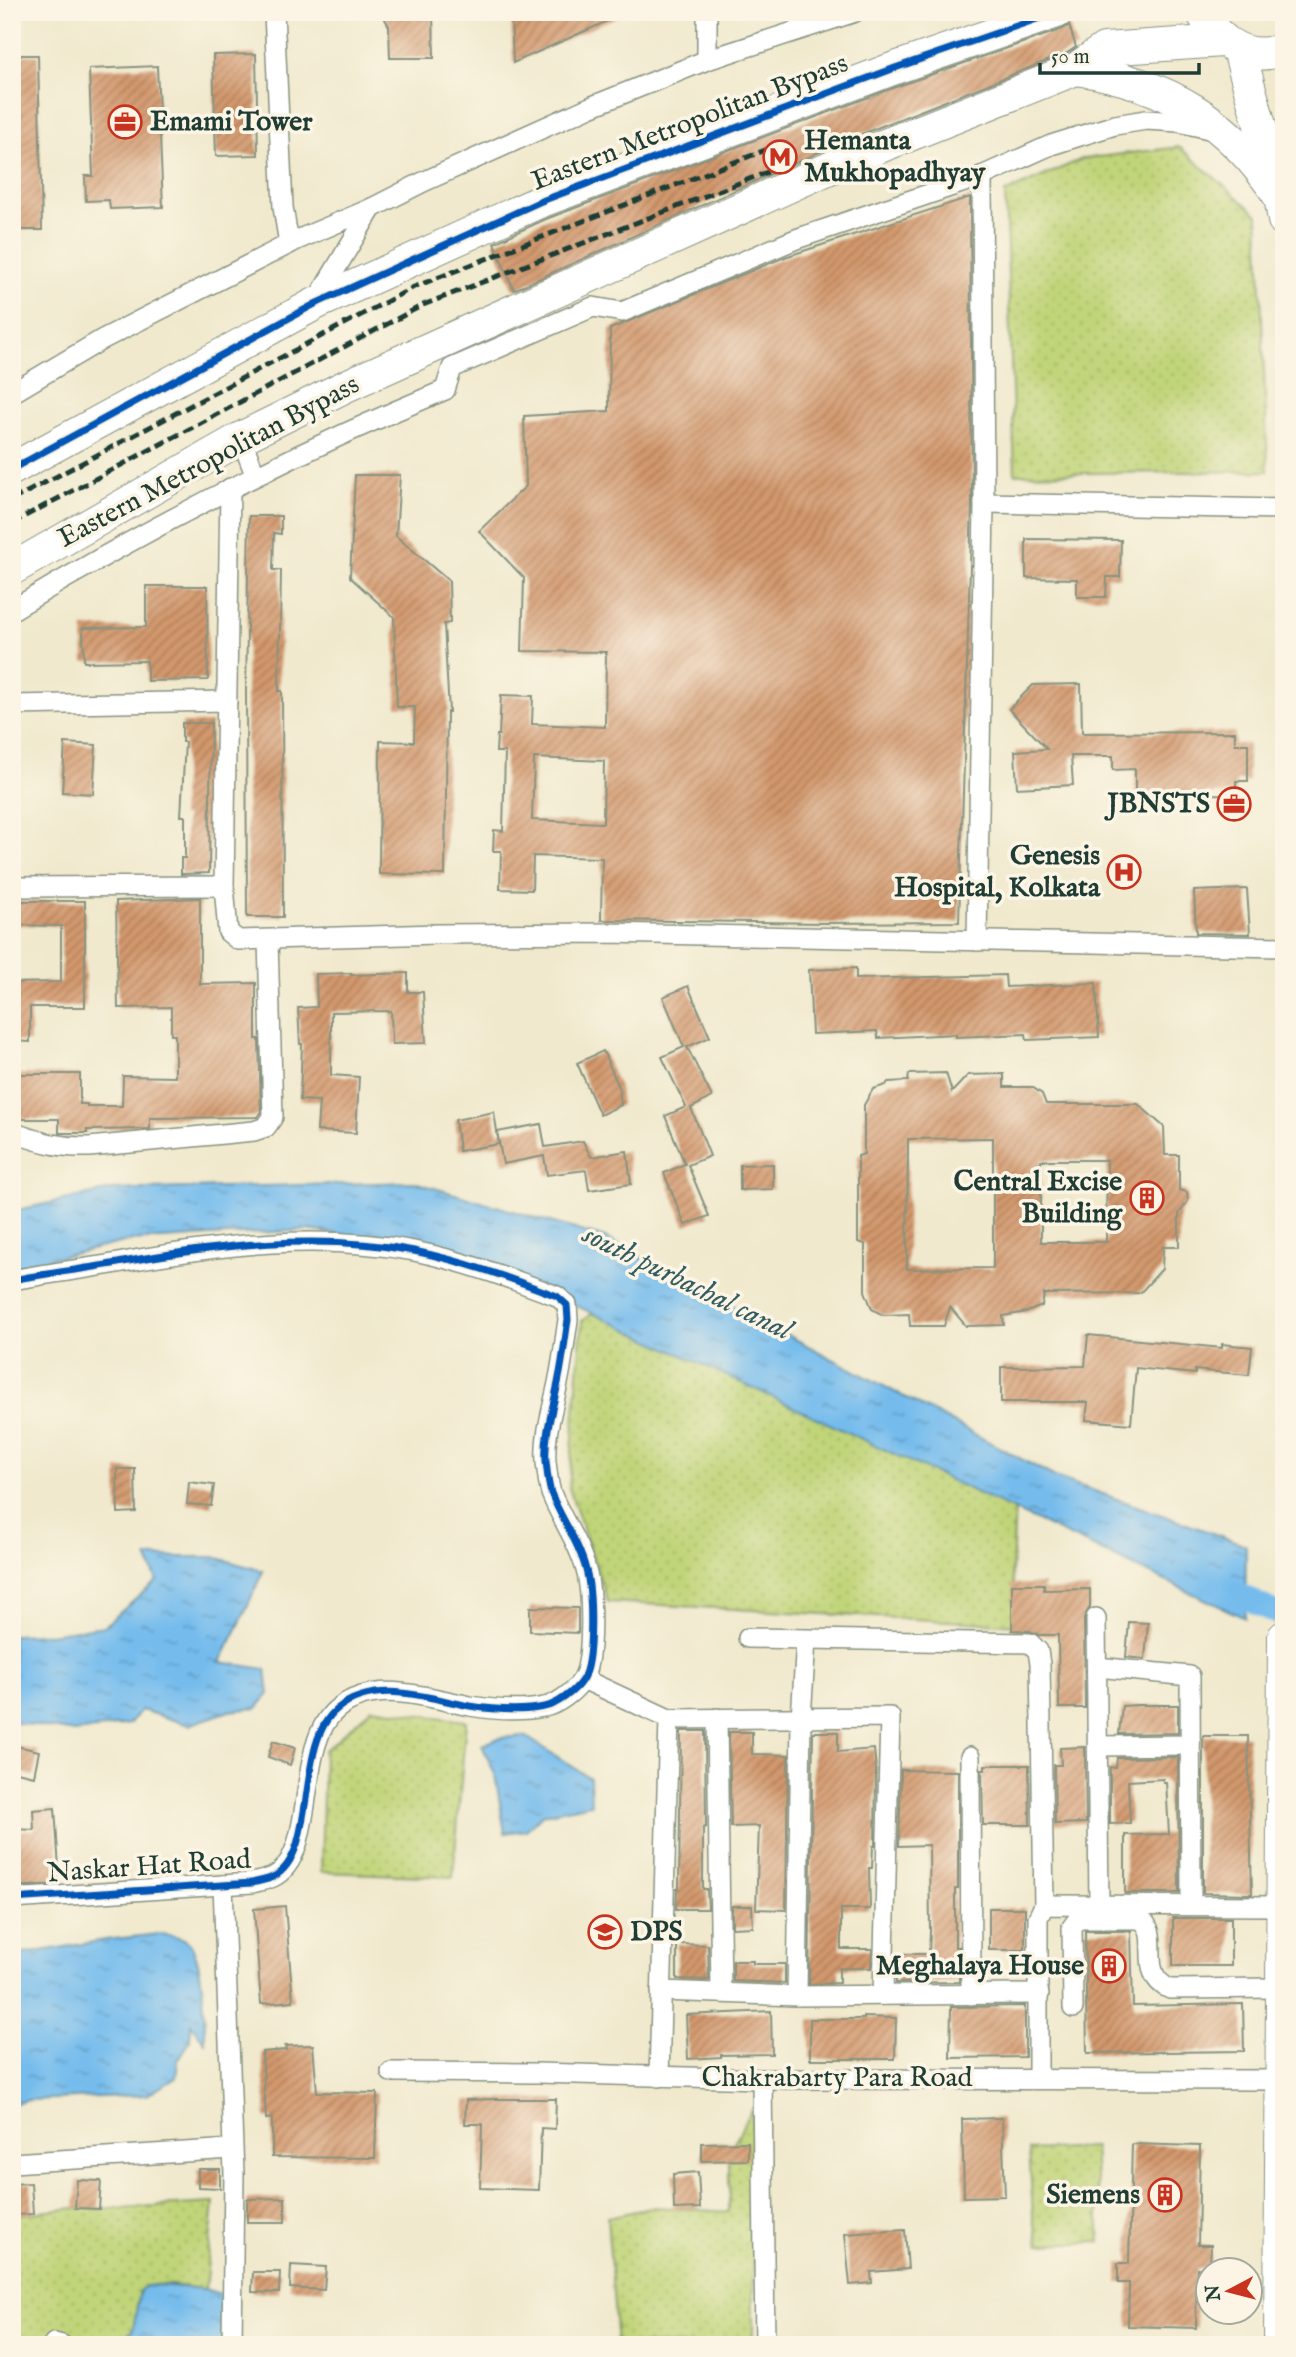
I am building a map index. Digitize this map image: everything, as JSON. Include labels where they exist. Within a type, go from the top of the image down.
[{"type":"main road","name":"Eastern Metropolitan Bypass","points":[[12,469],[315,304],[540,202],[895,68],[1057,12]]},
{"type":"main road","points":[[1202,12],[1210,28],[1231,46],[1282,209]]},
{"type":"main road","name":"Eastern Metropolitan Bypass","points":[[12,569],[241,438],[359,380],[852,158],[1076,69],[1104,49],[1231,46],[1257,54],[1284,50]]},
{"type":"main road","points":[[1076,69],[1106,74],[1157,91],[1204,116],[1225,132],[1259,167],[1282,209]]},
{"type":"main road","points":[[1280,2345],[1283,1651]]},
{"type":"street","points":[[274,12],[283,207],[289,244]]},
{"type":"street","points":[[707,12],[707,60]]},
{"type":"street","points":[[12,393],[103,339],[289,244],[590,107],[707,60],[855,12]]},
{"type":"street","points":[[12,610],[64,578],[255,474],[445,390],[452,368],[593,307],[622,312],[796,239],[982,176],[1051,145],[1115,124],[1146,120],[1179,122],[1225,132]]},
{"type":"street","points":[[977,941],[985,503],[982,176]]},
{"type":"street","points":[[315,304],[372,208]]},
{"type":"street","points":[[241,438],[255,474]]},
{"type":"street","points":[[230,488],[224,886],[228,932],[238,940],[438,934],[607,933],[1284,947]]},
{"type":"street","points":[[985,503],[1284,509]]},
{"type":"street","points":[[12,705],[227,701]]},
{"type":"street","points":[[12,887],[224,886]]},
{"type":"street","points":[[12,1132],[45,1144],[89,1147],[254,1131],[266,1127],[273,1118],[268,940]]},
{"type":"street","points":[[12,1280],[251,1243],[320,1242],[413,1251],[449,1259],[510,1278],[556,1296],[567,1305],[568,1320],[547,1432],[546,1458],[550,1490],[571,1530],[586,1571],[591,1614],[589,1652],[583,1679],[669,1719],[890,1717],[883,1995]]},
{"type":"street","points":[[1096,1618],[1098,1905]]},
{"type":"street","points":[[748,1638],[1030,1643],[1038,1651],[1044,1905],[1038,1917],[1038,2078]]},
{"type":"street","points":[[797,1996],[801,1718],[806,1640]]},
{"type":"street","points":[[1097,1667],[1190,1676],[1191,1905]]},
{"type":"street","name":"Naskar Hat Road","points":[[12,1899],[252,1883],[274,1877],[285,1867],[298,1844],[317,1741],[324,1721],[339,1707],[365,1696],[405,1692],[472,1706],[519,1711],[548,1707],[572,1691],[583,1679]]},
{"type":"street","points":[[717,1718],[721,1993]]},
{"type":"street","points":[[659,2077],[669,1719]]},
{"type":"street","points":[[1098,1746],[1191,1745]]},
{"type":"street","points":[[970,1757],[971,1995]]},
{"type":"street","points":[[223,1885],[233,2149],[232,2345]]},
{"type":"street","points":[[1044,1905],[1283,1906]]},
{"type":"street","points":[[1073,2008],[1072,1927],[1078,1919],[1140,1919],[1145,1922],[1149,1928],[1151,1964],[1155,1978],[1161,1985],[1171,1989],[1282,1987]]},
{"type":"street","points":[[661,1991],[797,1996],[1039,1994]]},
{"type":"street","name":"Chakrabarty Para Road","points":[[391,2072],[762,2079],[1283,2080]]},
{"type":"street","points":[[762,2079],[765,2345]]},
{"type":"street","points":[[12,2163],[233,2149]]},
{"type":"green space","points":[[1179,147],[1258,215],[1268,471],[1015,474],[1005,193],[1082,159]]},
{"type":"green space","points":[[629,1287],[1016,1481],[1012,1573],[1019,1625],[608,1602],[569,1488],[582,1321]]},
{"type":"green space","points":[[372,1708],[466,1721],[453,1877],[321,1872],[324,1751]]},
{"type":"green space","points":[[752,2109],[753,2345],[617,2345],[607,2217],[655,2207],[729,2212],[729,2152]]},
{"type":"green space","points":[[1094,2147],[1100,2242],[1039,2244],[1033,2215],[1029,2150]]},
{"type":"green space","points":[[214,2203],[205,2289],[155,2285],[140,2290],[133,2330],[128,2334],[127,2345],[12,2345],[12,2205],[13,2215],[75,2208]]},
{"type":"water","points":[[414,1182],[605,1238],[1055,1477],[1246,1545],[1245,1618],[472,1257],[308,1230],[129,1241],[12,1268],[12,1211],[112,1190]]},
{"type":"water","points":[[147,1557],[214,1557],[263,1571],[220,1662],[266,1669],[269,1694],[257,1708],[229,1711],[189,1725],[141,1710],[129,1724],[75,1732],[13,1722],[12,1635],[49,1634],[104,1626],[157,1581]]},
{"type":"water","points":[[525,1736],[590,1778],[591,1804],[543,1814],[526,1830],[505,1833],[495,1774],[482,1745],[499,1738]]},
{"type":"water","points":[[159,1934],[183,1938],[192,1947],[197,1958],[202,1988],[205,2042],[191,2024],[190,2041],[178,2060],[176,2078],[147,2095],[29,2100],[12,2104],[12,1956]]},
{"type":"water","points":[[146,2286],[205,2289],[223,2295],[228,2304],[224,2345],[127,2345],[128,2334],[133,2330],[140,2290]]},
{"type":"building","points":[[381,12],[433,12],[434,58],[390,58],[389,26]]},
{"type":"building","points":[[511,12],[628,12],[513,63]]},
{"type":"building","points":[[1069,25],[1076,47],[1067,53],[844,141],[514,290],[494,243],[546,219],[901,85]]},
{"type":"building","points":[[256,54],[258,155],[216,156],[213,55]]},
{"type":"building","points":[[12,55],[38,55],[42,230],[12,230]]},
{"type":"building","name":"Emami Tower","points":[[157,66],[163,207],[110,209],[109,200],[86,201],[85,176],[93,176],[89,69]]},
{"type":"building","points":[[970,197],[972,503],[959,922],[601,920],[602,858],[533,856],[532,890],[500,889],[501,851],[493,851],[494,830],[503,831],[505,752],[496,752],[501,695],[533,696],[532,724],[605,727],[606,652],[522,651],[524,578],[479,531],[526,486],[524,416],[609,411],[610,329],[785,257]],"holes":[[[534,758],[604,761],[603,823],[532,820]]]},
{"type":"building","points":[[355,475],[400,475],[396,536],[449,581],[450,623],[444,624],[449,712],[445,875],[379,874],[380,741],[414,742],[415,707],[397,707],[394,617],[350,577]]},
{"type":"building","points":[[249,516],[281,516],[281,534],[274,533],[273,570],[281,570],[279,691],[282,691],[283,917],[247,917],[246,690]]},
{"type":"building","points":[[1026,539],[1121,540],[1120,577],[1107,577],[1106,597],[1077,597],[1077,579],[1026,578]]},
{"type":"building","points":[[146,586],[207,586],[208,680],[147,681],[147,661],[84,662],[83,628],[146,627]]},
{"type":"building","points":[[1081,684],[1082,733],[1235,732],[1235,744],[1248,744],[1248,781],[1236,781],[1236,794],[1135,795],[1135,769],[1113,770],[1113,756],[1071,756],[1073,785],[1017,788],[1015,751],[1047,749],[1009,709],[1033,685]]},
{"type":"building","points":[[182,723],[211,723],[209,873],[181,874],[181,858],[185,858],[185,816],[181,816],[185,742],[182,742]]},
{"type":"building","points":[[65,743],[96,745],[93,794],[62,792]]},
{"type":"building","points":[[1247,889],[1250,934],[1196,933],[1194,891]]},
{"type":"building","points":[[200,898],[200,984],[256,983],[256,1039],[259,1039],[261,1113],[258,1117],[150,1118],[150,1129],[87,1130],[87,1133],[59,1133],[59,1119],[12,1119],[12,1074],[80,1074],[80,1104],[87,1106],[122,1106],[123,1076],[175,1077],[175,1035],[171,1035],[171,1007],[118,1008],[116,901]]},
{"type":"building","points":[[12,901],[85,901],[85,1007],[30,1007],[30,1042],[12,1041],[12,983],[61,982],[61,926],[12,925]]},
{"type":"building","points":[[856,968],[856,979],[1005,975],[1006,987],[1096,983],[1099,1037],[1027,1040],[1026,1034],[878,1038],[877,1031],[812,1034],[809,970]]},
{"type":"building","points":[[408,973],[408,992],[423,992],[426,1043],[392,1044],[391,1011],[331,1012],[331,1075],[359,1077],[356,1133],[317,1131],[319,1101],[300,1100],[302,1044],[298,1008],[317,1007],[316,974]]},
{"type":"building","points":[[688,986],[710,1037],[687,1047],[712,1097],[691,1108],[710,1156],[688,1165],[709,1216],[685,1225],[664,1173],[685,1164],[665,1116],[686,1107],[662,1057],[684,1047],[663,997]]},
{"type":"building","points":[[603,1051],[619,1087],[621,1105],[600,1115],[577,1063]]},
{"type":"building","name":"Central Excise Building","points":[[946,1073],[952,1092],[968,1075],[1004,1074],[1004,1087],[1032,1087],[1042,1094],[1046,1104],[1138,1104],[1164,1127],[1165,1155],[1179,1155],[1179,1190],[1187,1192],[1188,1201],[1179,1214],[1179,1247],[1163,1247],[1162,1269],[1140,1293],[1044,1294],[1042,1306],[1003,1316],[1004,1325],[966,1326],[950,1307],[944,1326],[910,1326],[909,1314],[883,1315],[872,1309],[865,1291],[865,1244],[858,1242],[858,1156],[864,1154],[864,1105],[873,1089],[888,1082],[908,1081],[909,1074]],"holes":[[[993,1138],[993,1268],[907,1269],[908,1139]],[[1041,1160],[1107,1160],[1106,1242],[1041,1242]]]},
{"type":"building","points":[[494,1112],[499,1144],[459,1151],[455,1120]]},
{"type":"building","points":[[541,1124],[545,1147],[583,1141],[591,1157],[627,1151],[631,1184],[589,1190],[586,1170],[547,1175],[544,1156],[503,1164],[497,1132]]},
{"type":"building","points":[[773,1164],[773,1189],[740,1190],[740,1165]]},
{"type":"building","points":[[1088,1335],[1222,1348],[1222,1344],[1252,1347],[1249,1375],[1195,1370],[1195,1374],[1136,1368],[1131,1424],[1086,1420],[1088,1402],[1001,1402],[1001,1367],[1085,1366]]},
{"type":"building","points":[[117,1469],[135,1469],[136,1512],[118,1513]]},
{"type":"building","points":[[189,1482],[214,1485],[211,1506],[187,1504]]},
{"type":"building","points":[[1012,1584],[1044,1584],[1044,1590],[1090,1589],[1090,1607],[1084,1618],[1085,1708],[1059,1708],[1058,1635],[1012,1630]]},
{"type":"building","points":[[530,1607],[578,1608],[578,1633],[530,1631]]},
{"type":"building","points":[[1129,1622],[1148,1623],[1145,1659],[1126,1657]]},
{"type":"building","points":[[1178,1705],[1178,1733],[1119,1734],[1122,1706]]},
{"type":"building","points":[[681,1731],[705,1731],[706,1827],[703,1828],[703,1889],[707,1889],[708,1909],[676,1909],[679,1889]]},
{"type":"building","points":[[729,1732],[752,1732],[752,1754],[788,1755],[786,1910],[756,1909],[759,1826],[731,1827]]},
{"type":"building","points":[[813,1732],[838,1732],[838,1752],[874,1749],[875,1846],[872,1868],[869,1868],[870,1909],[841,1909],[841,1949],[872,1949],[871,1968],[839,1968],[839,1983],[809,1984]]},
{"type":"building","points":[[1203,1736],[1248,1736],[1252,1894],[1203,1893]]},
{"type":"building","points":[[273,1741],[295,1748],[290,1765],[268,1757]]},
{"type":"building","points":[[12,1745],[39,1751],[34,1776],[12,1771]]},
{"type":"building","points":[[1085,1747],[1086,1823],[1055,1824],[1054,1765],[1061,1765],[1060,1748]]},
{"type":"building","points":[[1178,1757],[1179,1893],[1125,1893],[1125,1835],[1169,1834],[1166,1782],[1163,1782],[1163,1779],[1128,1781],[1130,1823],[1110,1824],[1110,1767],[1116,1768],[1117,1758]]},
{"type":"building","points":[[985,1765],[1029,1765],[1030,1825],[983,1825],[982,1770],[985,1770]]},
{"type":"building","points":[[901,1770],[958,1771],[955,1947],[959,1947],[959,1982],[896,1983],[896,1954],[929,1954],[930,1931],[929,1845],[899,1846]]},
{"type":"building","points":[[55,1808],[60,1884],[12,1887],[12,1829],[34,1830],[33,1810]]},
{"type":"building","points":[[285,1906],[293,2001],[261,2004],[254,1909]]},
{"type":"building","points":[[732,1906],[752,1906],[753,1927],[732,1928]]},
{"type":"building","points":[[989,1908],[1025,1908],[1025,1950],[989,1950]]},
{"type":"building","points":[[1173,1918],[1231,1918],[1231,1966],[1173,1966]]},
{"type":"building","name":"Meghalaya House","points":[[1085,1931],[1131,1931],[1133,2006],[1243,2004],[1244,2051],[1087,2053]]},
{"type":"building","points":[[677,1944],[708,1945],[709,1980],[677,1979]]},
{"type":"building","points":[[733,1961],[785,1964],[785,1983],[733,1981]]},
{"type":"building","points":[[1025,2006],[1025,2057],[950,2058],[951,2007]]},
{"type":"building","points":[[771,2011],[772,2054],[688,2059],[686,2015]]},
{"type":"building","points":[[896,2018],[895,2059],[810,2059],[810,2019]]},
{"type":"building","points":[[313,2045],[317,2092],[377,2093],[375,2158],[272,2157],[272,2118],[266,2119],[262,2052],[286,2050],[285,2046]]},
{"type":"building","points":[[556,2099],[555,2129],[541,2128],[539,2190],[480,2188],[482,2124],[465,2124],[466,2100]]},
{"type":"building","points":[[1002,2118],[1005,2196],[964,2197],[962,2119]]},
{"type":"building","points":[[748,2142],[748,2160],[702,2161],[702,2143]]},
{"type":"building","name":"Siemens","points":[[1132,2144],[1200,2146],[1198,2245],[1211,2245],[1211,2256],[1194,2256],[1196,2328],[1128,2326],[1129,2283],[1118,2283],[1118,2263],[1129,2263]]},
{"type":"building","points":[[198,2169],[220,2169],[220,2188],[198,2187]]},
{"type":"building","points":[[698,2172],[700,2208],[674,2209],[673,2174]]},
{"type":"building","points":[[77,2180],[101,2181],[99,2209],[75,2208]]},
{"type":"building","points":[[31,2183],[33,2214],[13,2215],[12,2184]]},
{"type":"building","points":[[285,2198],[285,2222],[247,2222],[247,2199]]},
{"type":"building","points":[[905,2230],[908,2269],[871,2272],[872,2283],[850,2285],[845,2234]]},
{"type":"building","points":[[291,2265],[326,2267],[324,2290],[290,2288]]},
{"type":"building","points":[[253,2272],[280,2272],[279,2293],[252,2292]]},
{"type":"waterway","name":"south purbachal canal","points":[[1218,1584],[1284,1617]]},
{"type":"railway","points":[[12,500],[414,287],[776,146]]},
{"type":"railway","points":[[12,523],[423,305],[783,166]]},
{"type":"cycle path","points":[[12,469],[315,304],[539,202],[895,68],[1057,12]]},
{"type":"cycle path","points":[[12,1280],[232,1246],[341,1243],[432,1255],[486,1270],[557,1296],[567,1305],[568,1320],[548,1430],[548,1481],[586,1570],[591,1626],[589,1658],[582,1680],[565,1697],[549,1706],[525,1710],[498,1709],[385,1692],[368,1694],[337,1709],[324,1725],[315,1747],[296,1846],[287,1865],[273,1877],[252,1883],[12,1899]]},
{"type":"place","name":"Emami Tower","points":[[125,122]]},
{"type":"place","name":"Hemanta Mukhopadhyay","points":[[780,157]]},
{"type":"place","name":"JBNSTS","points":[[1234,804]]},
{"type":"place","name":"Genesis Hospital, Kolkata","points":[[1124,872]]},
{"type":"place","name":"Central Excise Building","points":[[1147,1198]]},
{"type":"place","name":"DPS","points":[[605,1932]]},
{"type":"place","name":"Meghalaya House","points":[[1109,1966]]},
{"type":"place","name":"Siemens","points":[[1165,2195]]}]
